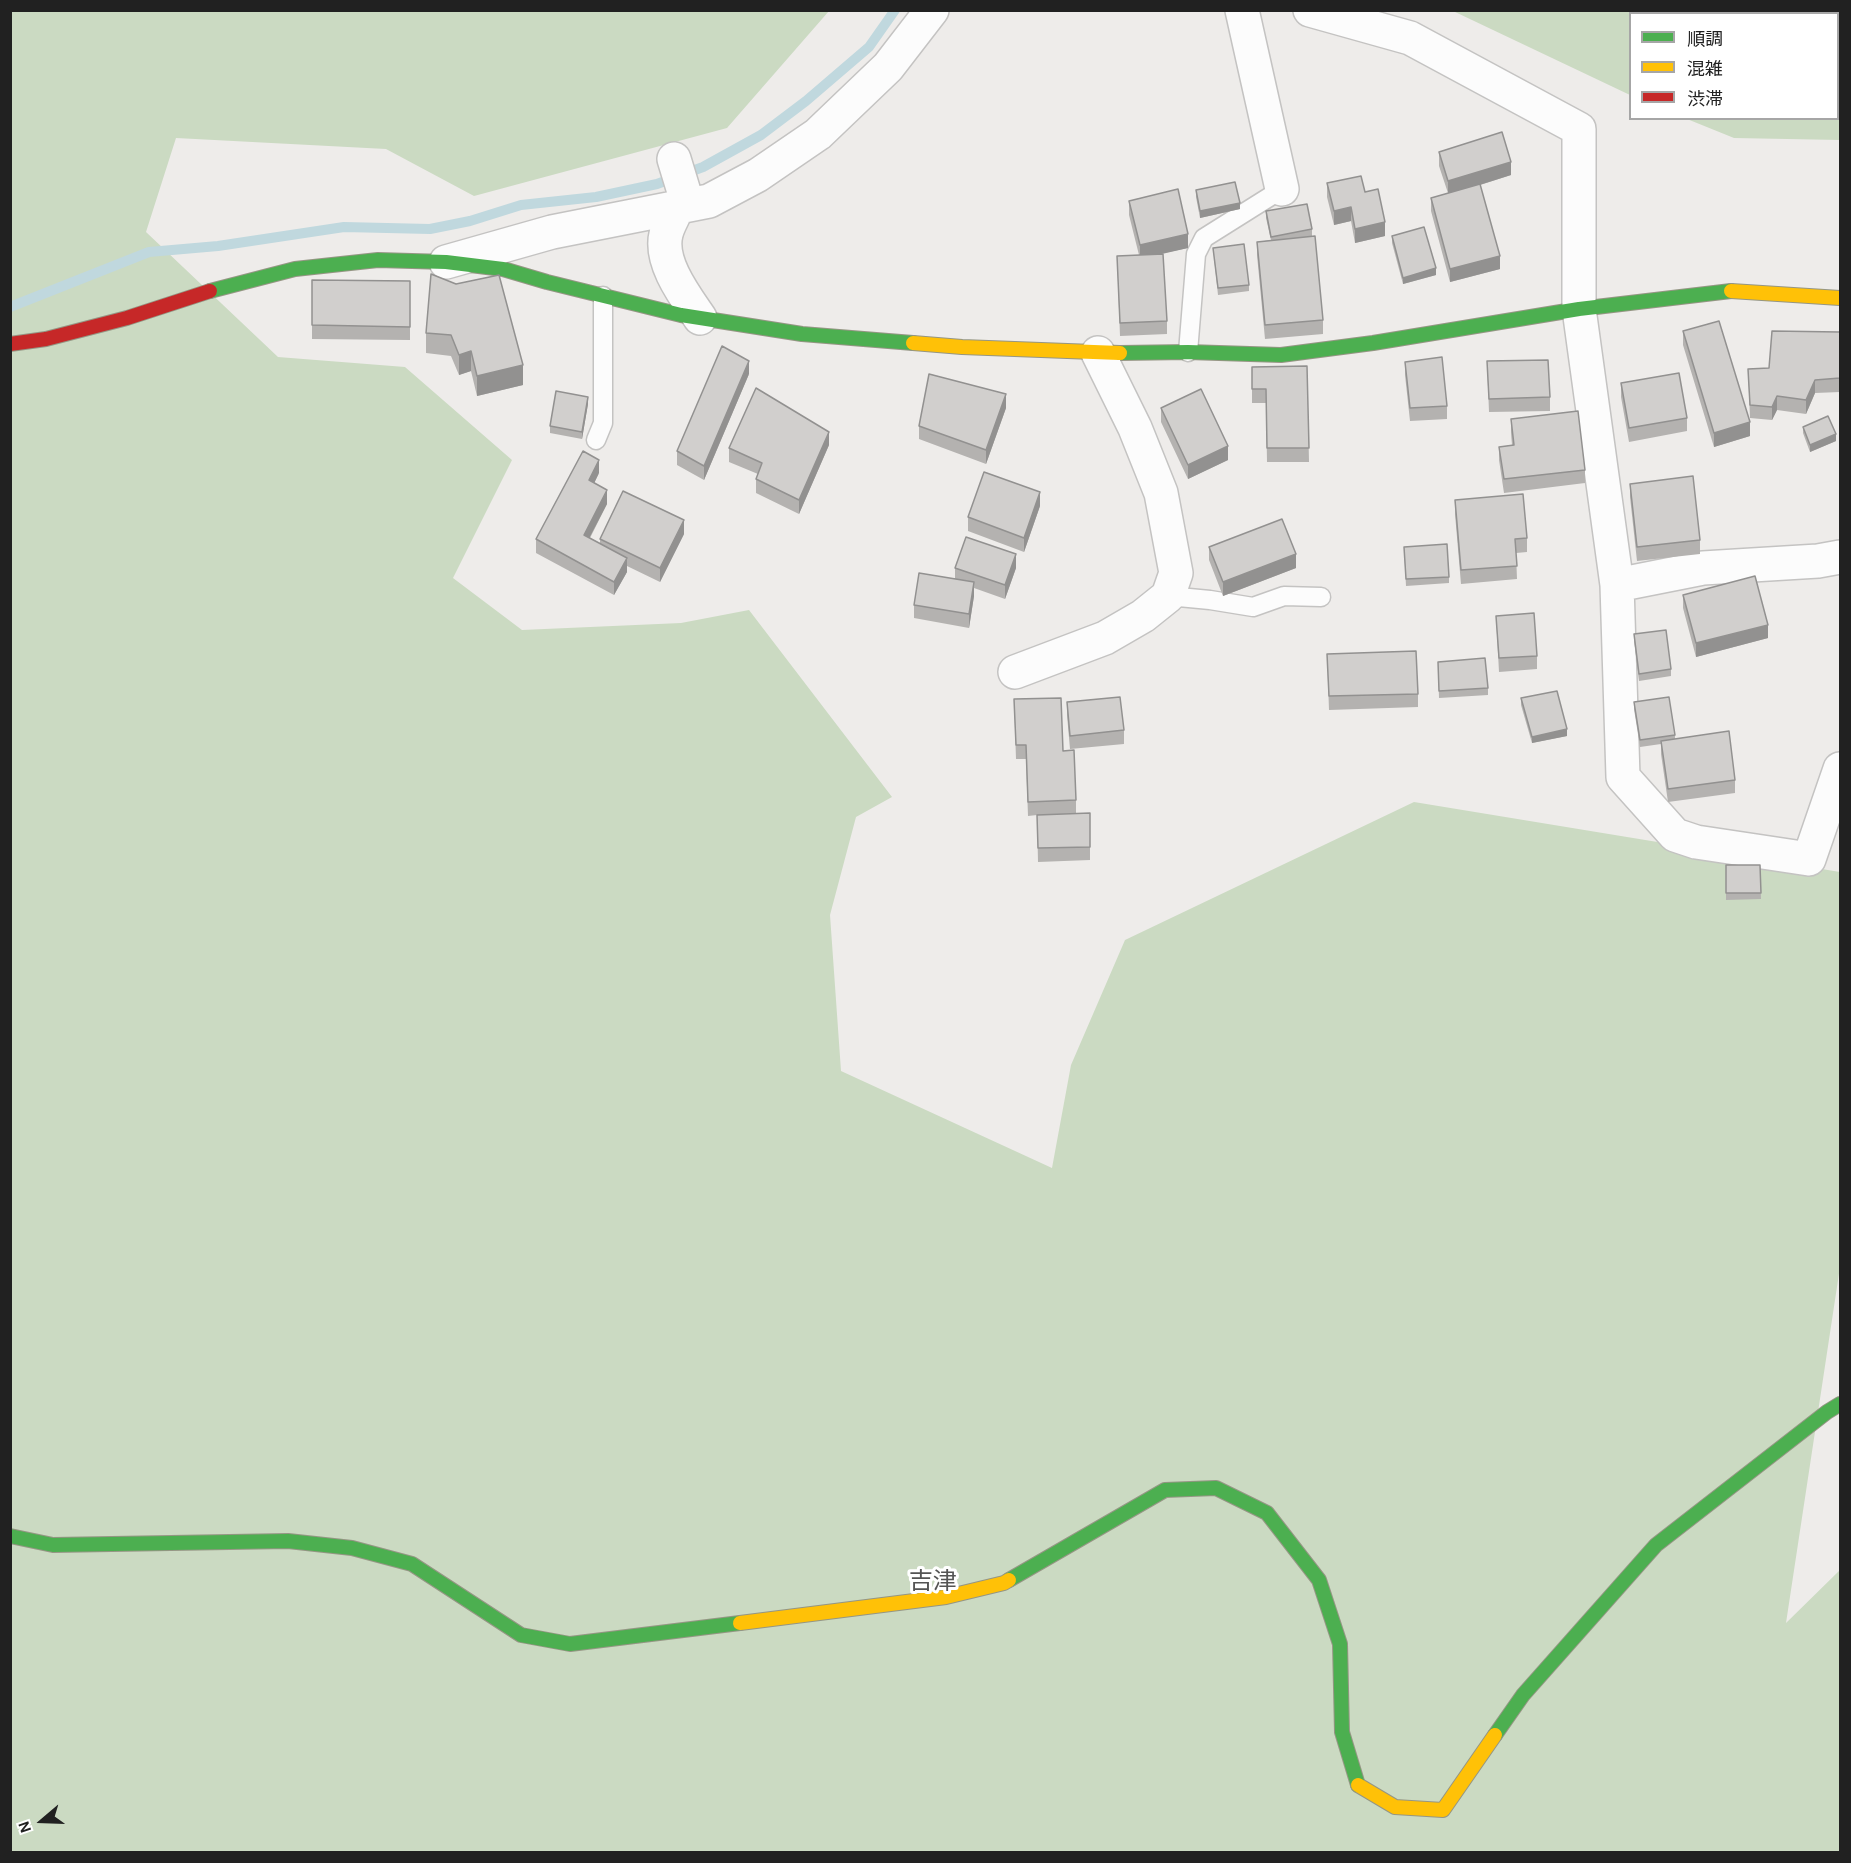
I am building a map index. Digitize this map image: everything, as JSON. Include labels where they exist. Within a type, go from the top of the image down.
[{"type":"street","points":[[446,262],[552,232],[709,201],[758,175],[818,134],[888,67],[932,10]]},
{"type":"street","points":[[1242,10],[1282,189]]},
{"type":"street","points":[[1310,10],[1410,38],[1579,129],[1579,309],[1617,585],[1623,777],[1674,835],[1696,842],[1809,859],[1840,769]]},
{"type":"street","points":[[674,159],[682,207],[665,235],[666,255],[676,283],[700,318]]},
{"type":"street","points":[[10,344],[46,339],[127,318],[204,292],[295,269],[378,260],[446,262],[503,269],[603,296],[700,318],[801,334],[962,347],[1098,353],[1188,352],[1281,355],[1373,343],[1579,309],[1732,291],[1840,298]]},
{"type":"street","points":[[1015,672],[1105,638],[1143,616],[1168,596],[1176,573],[1161,493],[1136,428],[1098,353]]},
{"type":"street","points":[[1617,585],[1703,568],[1818,561],[1840,557]]},
{"type":"street","points":[[10,1536],[53,1545],[288,1541],[352,1548],[412,1563],[521,1635],[570,1644],[946,1597],[1004,1583],[1166,1490],[1216,1488],[1268,1513],[1319,1580],[1340,1644],[1342,1732],[1358,1786],[1395,1807],[1443,1810],[1523,1695],[1656,1545],[1840,1404]]},
{"type":"lane","points":[[1188,352],[1196,254],[1204,238],[1282,189]]},
{"type":"lane","points":[[597,440],[603,423],[603,296]]},
{"type":"lane","points":[[1168,596],[1253,607],[1284,596],[1321,597]]},
{"type":"green space","points":[[11,11],[829,11],[727,128],[474,196],[386,149],[176,138],[146,232],[278,357],[405,367],[512,460],[453,578],[522,630],[681,623],[749,610],[892,797],[856,817],[830,915],[841,1071],[1052,1168],[1071,1065],[1125,940],[1414,802],[1840,872],[1840,1267],[1786,1623],[1840,1570],[1840,1852],[11,1852]]},
{"type":"green space","points":[[1453,11],[1840,11],[1840,140],[1734,138],[1689,120],[1839,120],[1839,12],[1629,12],[1629,95]]},
{"type":"building","points":[[1502,132],[1511,162],[1448,181],[1439,152]]},
{"type":"building","points":[[1361,176],[1365,192],[1378,189],[1385,222],[1355,229],[1351,207],[1334,211],[1327,183]]},
{"type":"building","points":[[1235,182],[1240,203],[1200,211],[1196,190]]},
{"type":"building","points":[[1480,184],[1500,256],[1450,269],[1431,198]]},
{"type":"building","points":[[1178,189],[1188,234],[1140,245],[1129,201]]},
{"type":"building","points":[[1307,204],[1312,229],[1271,237],[1266,211]]},
{"type":"building","points":[[1424,227],[1436,268],[1403,278],[1392,236]]},
{"type":"building","points":[[1315,236],[1323,320],[1265,325],[1257,242]]},
{"type":"building","points":[[1244,244],[1249,285],[1218,288],[1213,248]]},
{"type":"building","points":[[1163,254],[1167,321],[1120,323],[1117,256]]},
{"type":"building","points":[[431,274],[456,284],[499,275],[523,365],[477,376],[471,351],[459,355],[451,335],[426,333]]},
{"type":"building","points":[[312,280],[410,281],[410,327],[312,325]]},
{"type":"building","points":[[1719,321],[1750,422],[1714,433],[1683,331]]},
{"type":"building","points":[[1772,331],[1840,332],[1840,378],[1815,380],[1806,400],[1777,396],[1772,407],[1750,405],[1748,369],[1769,368]]},
{"type":"building","points":[[722,346],[749,361],[704,466],[677,451]]},
{"type":"building","points":[[1442,357],[1447,406],[1410,408],[1405,362]]},
{"type":"building","points":[[1548,360],[1550,397],[1489,399],[1487,361]]},
{"type":"building","points":[[1307,366],[1309,448],[1267,448],[1266,389],[1252,389],[1252,367]]},
{"type":"building","points":[[1679,373],[1687,418],[1629,428],[1621,383]]},
{"type":"building","points":[[929,374],[1006,394],[986,450],[919,426]]},
{"type":"building","points":[[756,388],[829,432],[799,500],[756,479],[762,463],[729,448]]},
{"type":"building","points":[[1201,389],[1228,446],[1188,465],[1161,408]]},
{"type":"building","points":[[556,391],[588,397],[582,432],[550,426]]},
{"type":"building","points":[[1578,411],[1585,470],[1504,479],[1499,447],[1514,445],[1511,419]]},
{"type":"building","points":[[1828,416],[1836,434],[1810,445],[1803,427]]},
{"type":"building","points":[[583,451],[599,460],[589,480],[607,490],[584,535],[627,558],[614,582],[536,539]]},
{"type":"building","points":[[984,472],[1040,492],[1024,538],[968,517]]},
{"type":"building","points":[[1693,476],[1700,540],[1637,547],[1630,484]]},
{"type":"building","points":[[623,491],[684,520],[660,568],[600,539]]},
{"type":"building","points":[[1523,494],[1527,538],[1515,539],[1517,566],[1461,570],[1455,500]]},
{"type":"building","points":[[1282,519],[1296,554],[1223,582],[1209,547]]},
{"type":"building","points":[[966,537],[1016,554],[1005,585],[955,568]]},
{"type":"building","points":[[1447,544],[1449,577],[1406,579],[1404,547]]},
{"type":"building","points":[[919,573],[974,582],[969,614],[914,605]]},
{"type":"building","points":[[1755,576],[1768,625],[1696,643],[1683,595]]},
{"type":"building","points":[[1534,613],[1537,656],[1499,658],[1496,616]]},
{"type":"building","points":[[1666,630],[1671,669],[1639,674],[1634,634]]},
{"type":"building","points":[[1416,651],[1418,694],[1329,696],[1327,654]]},
{"type":"building","points":[[1485,658],[1488,688],[1439,691],[1438,662]]},
{"type":"building","points":[[1557,691],[1567,729],[1532,737],[1521,698]]},
{"type":"building","points":[[1120,697],[1124,730],[1070,736],[1067,702]]},
{"type":"building","points":[[1669,697],[1675,735],[1640,740],[1634,702]]},
{"type":"building","points":[[1061,698],[1063,751],[1074,750],[1076,800],[1028,802],[1026,745],[1016,745],[1014,699]]},
{"type":"building","points":[[1729,731],[1735,780],[1668,789],[1661,741]]},
{"type":"building","points":[[1090,813],[1090,847],[1038,848],[1037,815]]},
{"type":"building","points":[[1726,865],[1760,865],[1761,893],[1726,893]]},
{"type":"waterway","points":[[10,307],[149,252],[218,246],[344,227],[430,229],[470,221],[521,205],[596,197],[657,184],[703,167],[761,135],[806,101],[869,47],[895,10]]},
{"type":"traffic: fast","points":[[210,291],[295,269],[378,260],[446,262],[503,269],[681,315],[802,334],[913,343]]},
{"type":"traffic: fast","points":[[1120,353],[1188,352],[1281,355],[1373,343],[1579,309],[1731,291]]},
{"type":"traffic: fast","points":[[1495,1735],[1523,1695],[1656,1545],[1840,1404]]},
{"type":"traffic: fast","points":[[1009,1580],[1165,1490],[1216,1488],[1267,1513],[1319,1580],[1340,1644],[1342,1732],[1358,1785]]},
{"type":"traffic: fast","points":[[10,1536],[53,1545],[288,1541],[352,1548],[412,1564],[521,1635],[570,1644],[740,1623]]},
{"type":"traffic: slow","points":[[1731,291],[1840,298]]},
{"type":"traffic: slow","points":[[913,343],[1120,353]]},
{"type":"traffic: slow","points":[[740,1623],[946,1597],[1009,1580]]},
{"type":"traffic: slow","points":[[1358,1785],[1395,1807],[1443,1810],[1495,1735]]},
{"type":"traffic: jam","points":[[10,344],[46,339],[127,318],[210,291]]},
{"type":"district","name":"吉津","points":[[933,1582]]}]
